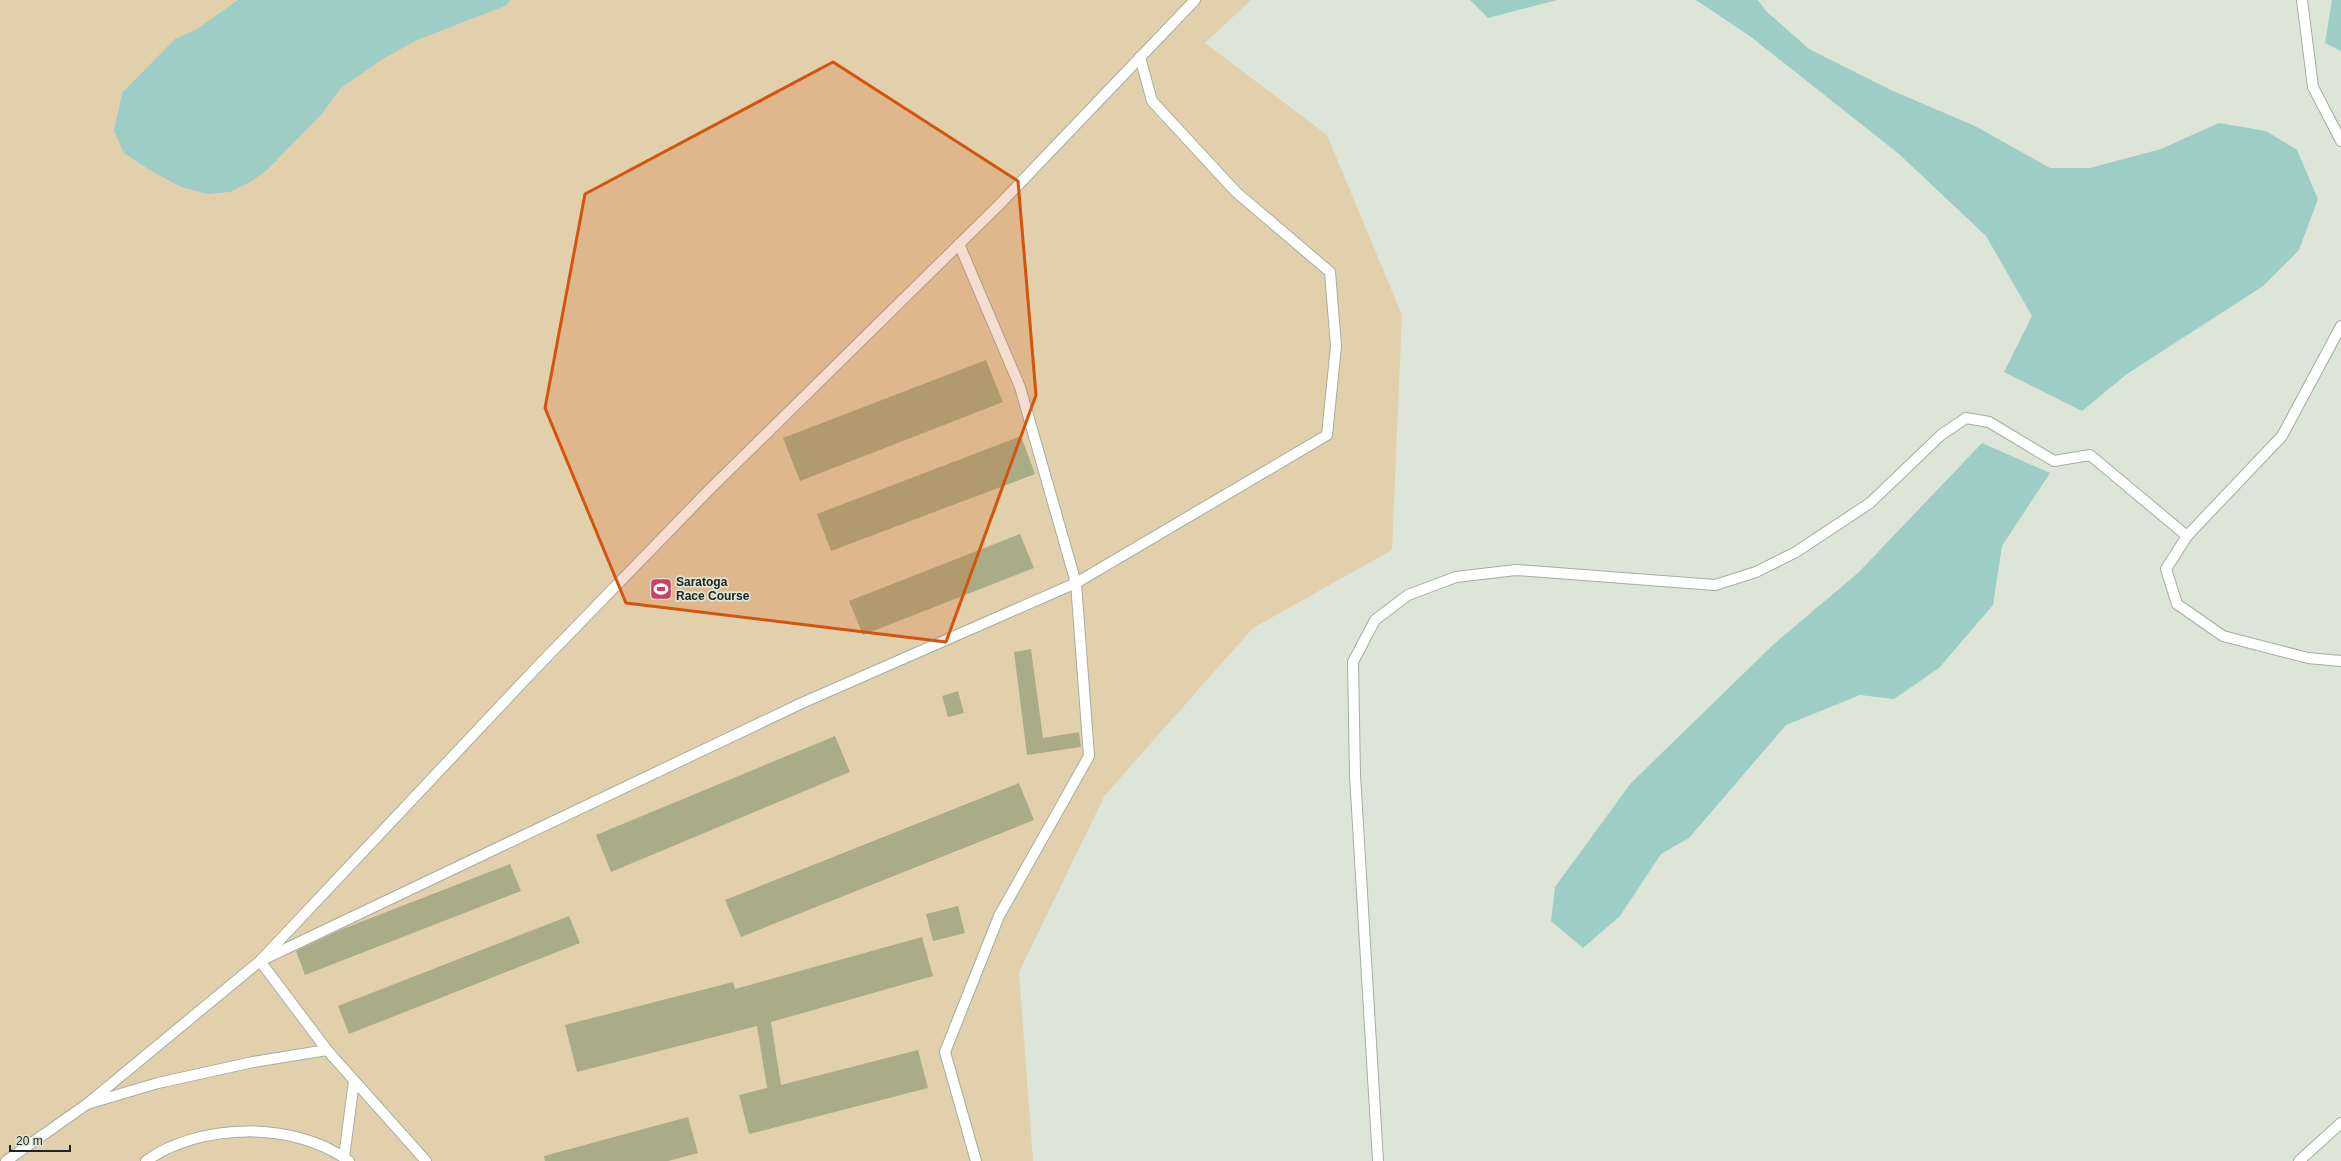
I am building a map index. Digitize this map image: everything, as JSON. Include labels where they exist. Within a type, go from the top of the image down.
[{"type":"lane","points":[[6,1161],[87,1104],[260,961],[537,667],[705,494],[959,244],[1195,0]]},
{"type":"lane","points":[[2302,0],[2313,87],[2341,141]]},
{"type":"lane","points":[[260,961],[802,703],[1076,583],[1327,435],[1336,346],[1330,272],[1236,192],[1152,101],[1140,57]]},
{"type":"lane","points":[[959,244],[1020,387],[1076,583],[1089,756],[999,916],[945,1052],[976,1161]]},
{"type":"lane","points":[[2341,326],[2282,436],[2187,536],[2166,569],[2177,604],[2223,636],[2308,658],[2341,661]]},
{"type":"lane","points":[[1378,1161],[1355,776],[1353,662],[1375,620],[1408,595],[1456,577],[1516,570],[1715,585],[1756,572],[1796,552],[1870,504],[1942,435],[1966,418],[1989,422],[2054,461],[2090,455],[2187,536]]},
{"type":"lane","points":[[260,961],[327,1050],[426,1161]]},
{"type":"lane","points":[[87,1104],[166,1082],[253,1062],[327,1050]]},
{"type":"lane","points":[[146,1161],[157,1153],[210,1134],[251,1131],[317,1144],[346,1159],[354,1080]]},
{"type":"lane","points":[[2299,1161],[2341,1123]]},
{"type":"highlighted area","points":[[833,62],[1018,181],[1036,395],[946,642],[626,603],[545,408],[585,194]]},
{"type":"shaded area","name":"Saratoga Race Course","points":[[0,0],[1251,0],[1205,43],[1327,135],[1402,315],[1392,550],[1253,628],[1105,795],[1019,972],[1033,1161],[0,1161]]},
{"type":"water","points":[[238,0],[511,0],[505,6],[417,40],[381,60],[341,88],[320,116],[267,170],[250,182],[230,192],[208,194],[181,187],[148,169],[124,153],[114,131],[122,93],[175,39],[197,29]]},
{"type":"water","points":[[1470,0],[1557,0],[1488,18]]},
{"type":"water","points":[[1696,0],[1758,0],[1766,11],[1809,49],[1893,91],[1975,126],[2050,168],[2090,168],[2161,149],[2219,123],[2266,131],[2297,150],[2318,199],[2299,250],[2263,286],[2127,374],[2082,411],[2004,372],[2032,316],[1986,236],[1899,154],[1751,37]]},
{"type":"water","points":[[2332,0],[2341,0],[2341,51],[2325,43]]},
{"type":"water","points":[[1982,443],[2050,473],[2002,546],[1993,605],[1939,668],[1894,699],[1860,695],[1786,725],[1689,838],[1661,854],[1620,916],[1583,948],[1551,921],[1555,887],[1631,783],[1774,644],[1858,573]]},
{"type":"building","points":[[986,360],[1003,402],[800,481],[783,438]]},
{"type":"building","points":[[1021,436],[1035,474],[831,551],[817,514]]},
{"type":"building","points":[[1020,534],[1034,568],[863,635],[849,601]]},
{"type":"building","points":[[1031,649],[1043,738],[1079,732],[1081,747],[1027,755],[1014,652]]},
{"type":"building","points":[[958,691],[964,713],[948,717],[942,696]]},
{"type":"building","points":[[835,736],[850,772],[611,872],[596,835]]},
{"type":"building","points":[[1019,783],[1034,820],[741,937],[725,900]]},
{"type":"building","points":[[510,864],[521,891],[305,975],[296,951],[340,930]]},
{"type":"building","points":[[958,906],[965,933],[933,941],[926,914]]},
{"type":"building","points":[[569,916],[580,943],[349,1034],[338,1006]]},
{"type":"building","points":[[922,937],[933,976],[771,1022],[781,1085],[918,1050],[928,1088],[749,1134],[739,1095],[767,1088],[757,1026],[577,1072],[565,1025],[733,982],[735,989]]},
{"type":"building","points":[[688,1117],[698,1153],[668,1161],[545,1161],[544,1156]]},
{"type":"place","name":"Saratoga Race Course","points":[[661,589]]}]
